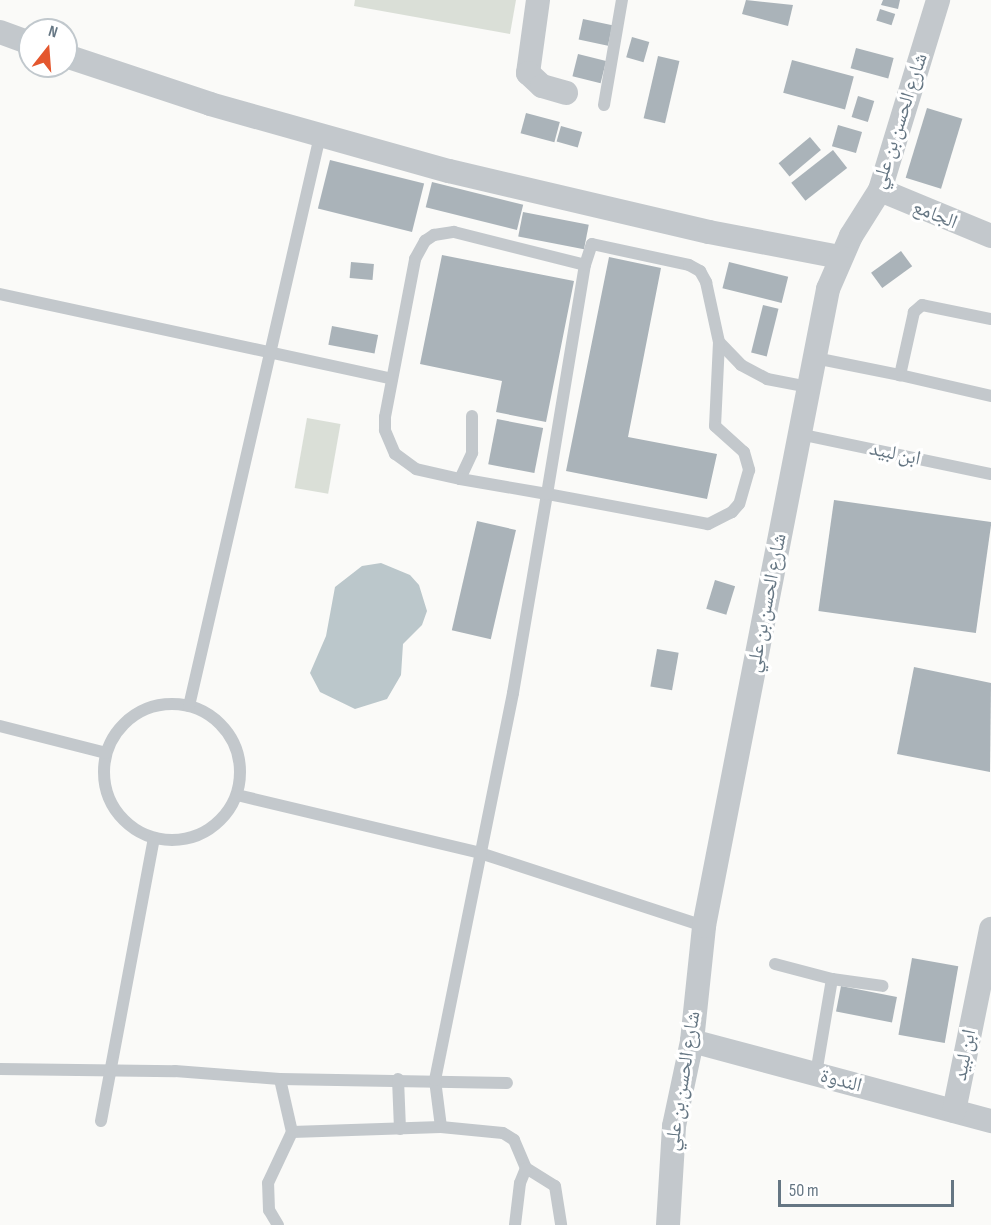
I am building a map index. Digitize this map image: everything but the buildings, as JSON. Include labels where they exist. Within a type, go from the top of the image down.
[{"type":"street","points":[[538,0],[528,73],[533,81],[566,93]]},
{"type":"street","name":"شارع الحسن بن علي","points":[[668,1225],[674,1126],[692,1041],[704,926],[828,289],[840,257],[880,190],[938,0]]},
{"type":"street","points":[[0,32],[18,39]]},
{"type":"street","points":[[78,60],[320,136],[578,203],[840,257]]},
{"type":"street","name":"الجامع","points":[[880,190],[991,236]]},
{"type":"street","name":"ابن لبيد","points":[[954,1111],[991,929]]},
{"type":"street","name":"الندوة","points":[[692,1041],[991,1121]]},
{"type":"lane","points":[[604,105],[622,0]]},
{"type":"lane","points":[[189,706],[268,352],[320,136]]},
{"type":"lane","points":[[441,1127],[435,1080],[547,494],[589,248],[598,243],[689,265],[706,282],[719,342],[715,426],[749,459],[747,482],[732,512],[708,524],[547,494],[460,479],[416,469],[395,454],[385,430],[392,379],[415,259],[419,249],[434,235],[454,232],[585,265]]},
{"type":"lane","points":[[0,294],[392,379]]},
{"type":"lane","points":[[900,375],[914,312],[922,305],[991,319]]},
{"type":"lane","points":[[719,342],[741,365],[767,379],[809,387]]},
{"type":"lane","points":[[815,358],[991,396]]},
{"type":"lane","points":[[460,479],[472,453],[472,416]]},
{"type":"lane","name":"ابن لبيد","points":[[799,435],[991,474]]},
{"type":"lane","points":[[168,704],[189,706],[210,716],[227,730],[237,750],[241,772],[237,795],[224,817],[204,833],[179,840],[154,838],[134,829],[119,814],[108,795],[104,775],[106,753],[115,734],[130,719],[148,708],[168,704]]},
{"type":"lane","points":[[0,726],[106,753]]},
{"type":"lane","points":[[237,795],[480,854],[704,926]]},
{"type":"lane","points":[[101,1121],[154,838]]},
{"type":"lane","points":[[775,964],[832,979],[884,986]]},
{"type":"lane","points":[[816,1074],[832,979]]},
{"type":"lane","points":[[0,1069],[175,1071],[280,1079],[398,1079],[507,1083]]},
{"type":"lane","points":[[278,1225],[269,1210],[268,1182],[292,1132],[280,1079]]},
{"type":"lane","points":[[398,1079],[400,1129]]},
{"type":"lane","points":[[292,1132],[441,1127],[503,1133],[514,1140],[526,1168],[555,1186],[561,1225]]},
{"type":"lane","points":[[515,1225],[520,1183],[526,1168]]},
{"type":"shaded area","points":[[355,0],[516,0],[510,34],[354,6]]},
{"type":"shaded area","points":[[307,418],[340,424],[328,494],[295,488]]},
{"type":"shaded area","points":[[381,563],[410,575],[419,585],[427,611],[422,625],[403,644],[401,675],[387,699],[355,709],[320,692],[310,673],[326,636],[335,587],[362,566]]}]
